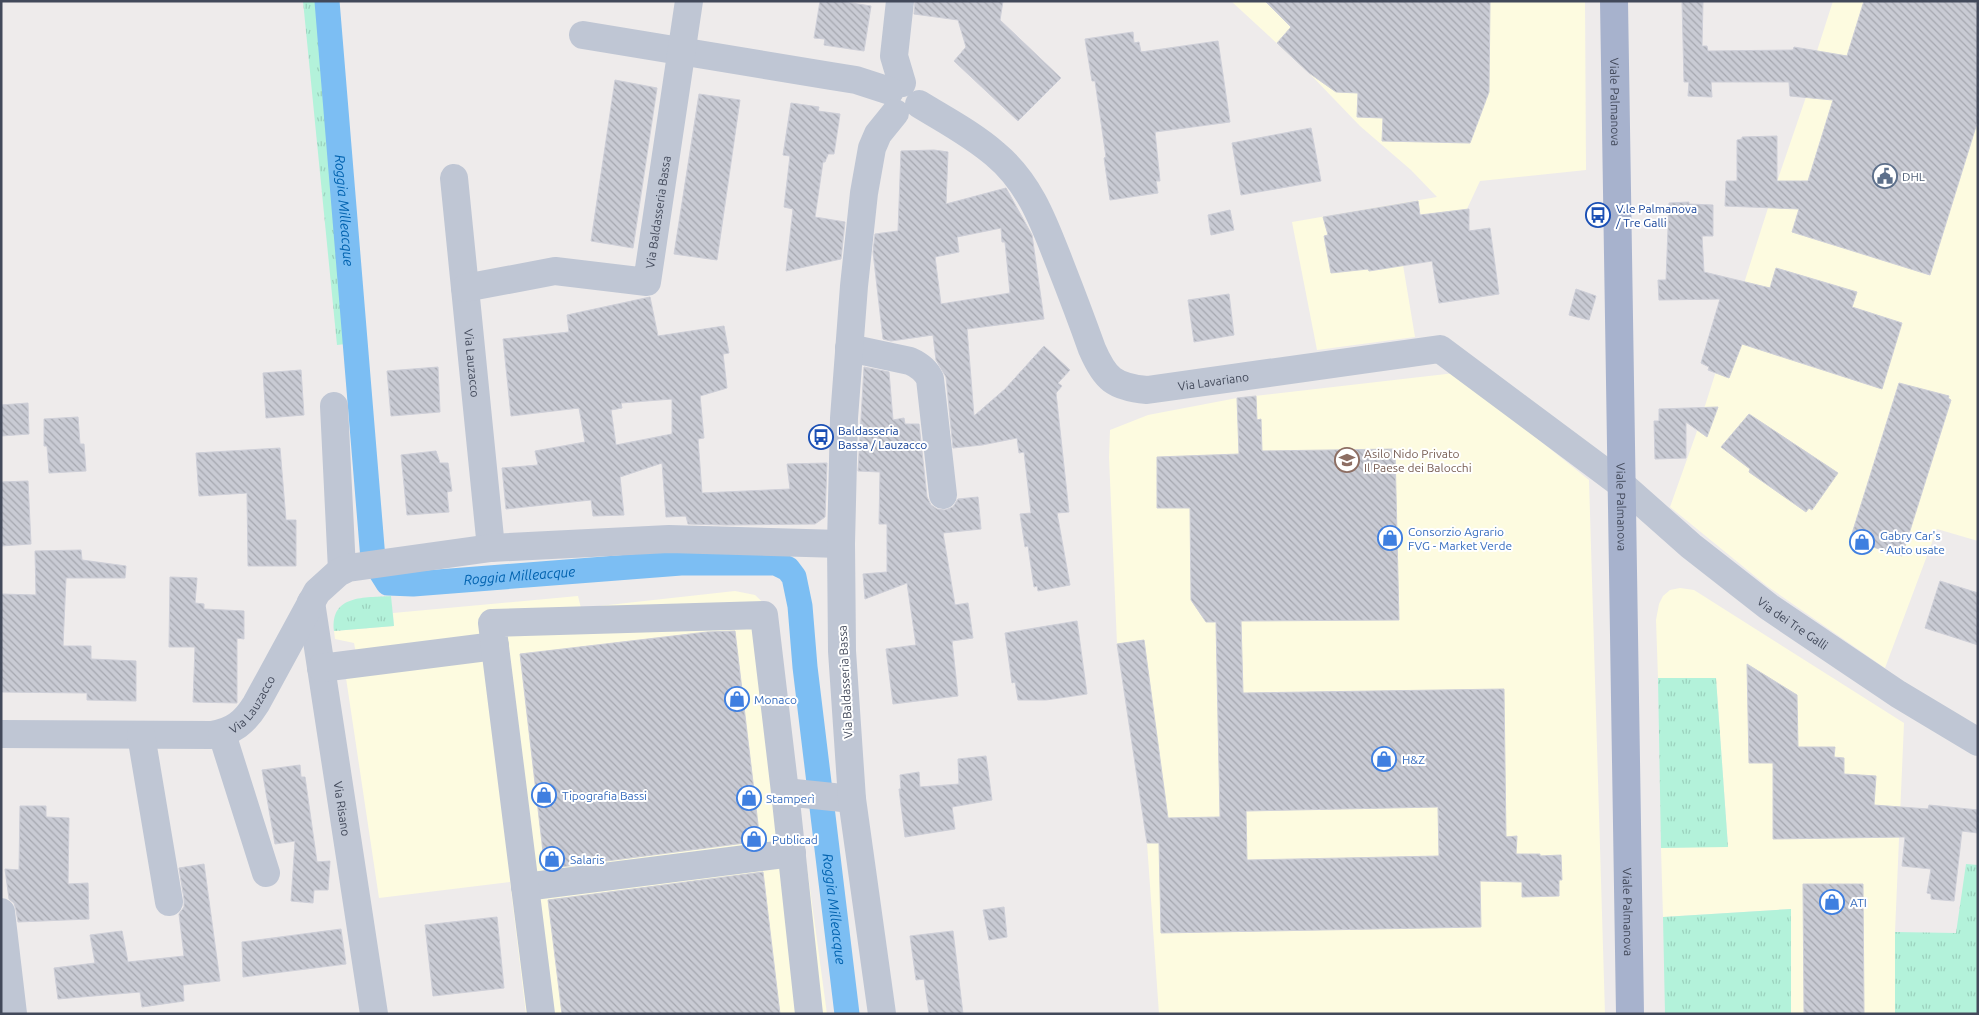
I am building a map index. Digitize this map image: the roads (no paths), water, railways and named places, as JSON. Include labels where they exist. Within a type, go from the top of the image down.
[{"type":"main road","name":"Viale Palmanova","points":[[1614,1],[1630,1014]]},
{"type":"street","name":"Via Baldasseria Bassa","points":[[465,288],[555,271],[647,282],[690,1]]},
{"type":"street","points":[[900,1],[894,56],[902,98]]},
{"type":"street","points":[[583,35],[856,80],[902,98]]},
{"type":"street","name":"Via Baldasseria Bassa","points":[[882,1014],[846,798],[841,544],[844,418],[864,192],[872,148],[878,134],[902,98]]},
{"type":"street","name":"Via Lavariano","points":[[902,98],[972,136],[1018,176],[1033,199],[1044,223],[1100,367],[1107,377],[1118,384],[1132,389],[1147,390],[1440,349],[1622,484]]},
{"type":"street","name":"Via Lauzacco","points":[[454,178],[491,548]]},
{"type":"street","points":[[849,348],[910,361],[918,364],[928,374],[943,495]]},
{"type":"street","points":[[334,406],[351,568],[491,548],[669,538],[841,544]]},
{"type":"street","name":"Via dei Tre Galli","points":[[1622,484],[1692,546],[1769,607],[1898,694],[1978,742]]},
{"type":"street","name":"Via Lauzacco","points":[[1,734],[210,736],[222,734],[242,723],[249,715],[311,602],[323,586],[351,568]]},
{"type":"street","name":"Via Risano","points":[[311,602],[374,1014]]},
{"type":"street","points":[[541,1014],[492,623],[764,616],[809,1014]]},
{"type":"street","points":[[321,668],[495,646]]},
{"type":"street","name":"Via Lauzacco","points":[[222,734],[266,874]]},
{"type":"street","points":[[142,735],[169,902]]},
{"type":"street","points":[[785,792],[846,798]]},
{"type":"street","points":[[525,887],[792,853]]},
{"type":"street","points":[[1,912],[13,1014]]},
{"type":"waterway","name":"Roggia Milleacque","points":[[327,1],[373,559],[388,583],[413,584],[681,563],[776,563],[788,569],[794,577],[800,606],[805,667],[847,1014]]},
{"type":"place","name":"DHL","points":[[1885,176]]},
{"type":"place","name":"V.le Palmanova / Tre Galli","points":[[1598,215]]},
{"type":"place","name":"Baldasseria Bassa / Lauzacco","points":[[821,437]]},
{"type":"place","name":"Asilo Nido Privato Il Paese dei Balocchi","points":[[1347,460]]},
{"type":"place","name":"Consorzio Agrario FVG - Market Verde","points":[[1390,538]]},
{"type":"place","name":"Gabry Car's - Auto usate","points":[[1862,542]]},
{"type":"place","name":"Monaco","points":[[737,699]]},
{"type":"place","name":"H&Z","points":[[1384,759]]},
{"type":"place","name":"Tipografia Bassi","points":[[544,795]]},
{"type":"place","name":"Stamperì","points":[[749,798]]},
{"type":"place","name":"Publicad","points":[[754,839]]},
{"type":"place","name":"Salaris","points":[[552,859]]},
{"type":"place","name":"ATI","points":[[1832,902]]}]
